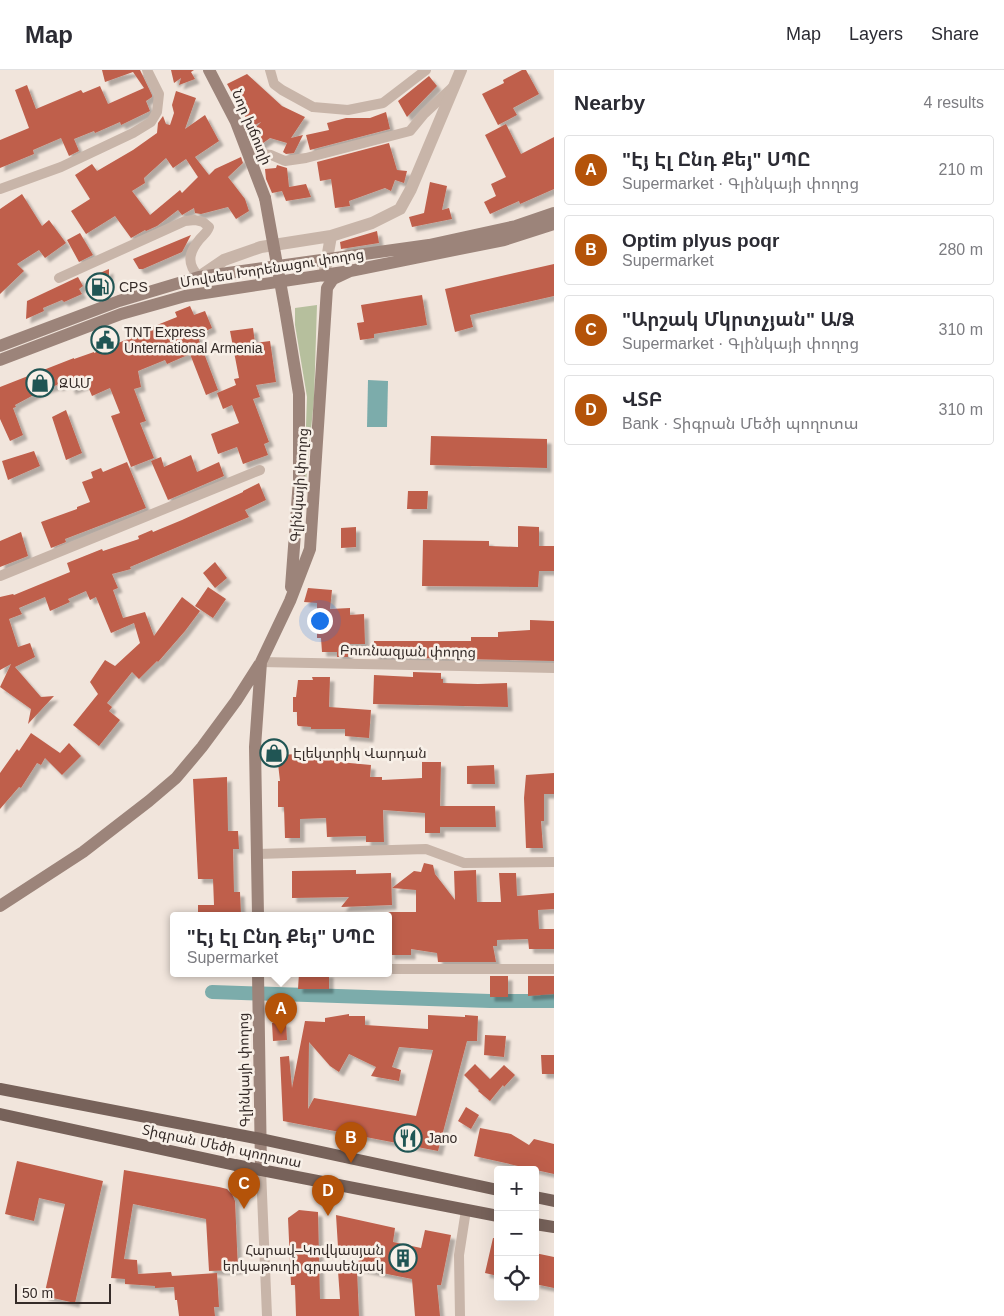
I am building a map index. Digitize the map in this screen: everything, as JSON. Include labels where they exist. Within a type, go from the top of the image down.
[{"type":"main road","name":"Նոր խճուղի","points":[[209,70],[236,122],[264,198],[286,309],[299,394],[298,480],[290,602]]},
{"type":"main road","name":"Մովսես Խորենացու փողոց","points":[[0,346],[119,302],[199,277],[429,245],[516,226],[554,213]]},
{"type":"main road","name":"Մովսես Խորենացու փողոց","points":[[0,360],[121,314],[185,296],[350,271],[504,240],[554,224]]},
{"type":"main road","name":"Գլինկայի փողոց","points":[[258,912],[255,746],[261,662],[290,602],[310,548],[327,288],[333,279],[350,271]]},
{"type":"main road","points":[[0,906],[83,852],[176,778],[208,739],[261,662]]},
{"type":"main road","name":"Գլինկայի փողոց","points":[[258,977],[261,1170]]},
{"type":"main road","name":"Տիգրան Մեծի պողոտա","points":[[0,1089],[261,1139],[494,1189]]},
{"type":"main road","name":"Տիգրան Մեծի պողոտա","points":[[0,1114],[261,1170],[494,1215]]},
{"type":"main road","points":[[539,1199],[554,1201]]},
{"type":"main road","points":[[539,1225],[554,1227]]},
{"type":"street","points":[[0,189],[61,167],[133,133],[151,122],[157,112],[159,94],[147,70]]},
{"type":"street","points":[[270,70],[274,84],[313,107],[348,110],[383,103],[426,70]]},
{"type":"street","points":[[59,278],[185,221],[195,220],[203,222],[209,227],[191,254],[190,264],[192,270],[199,277],[224,260],[261,247],[331,236],[372,223],[400,209],[411,189],[461,70]]},
{"type":"street","points":[[248,152],[271,155],[285,161],[306,158],[410,131],[424,114],[454,86]]},
{"type":"street","points":[[324,276],[331,236]]},
{"type":"street","points":[[0,576],[260,470]]},
{"type":"street","name":"Բուռնազյան փողոց","points":[[261,662],[554,668]]},
{"type":"street","points":[[257,854],[426,849],[464,863],[554,862]]},
{"type":"street","points":[[392,969],[554,969]]},
{"type":"street","name":"Գլինկայի փողոց","points":[[261,1170],[267,1316]]},
{"type":"street","points":[[460,1316],[459,1255],[466,1210]]},
{"type":"green space","points":[[317,305],[314,399],[303,512],[307,397],[295,325],[295,308]]},
{"type":"water","points":[[368,380],[388,381],[387,427],[367,427]]},
{"type":"building","points":[[102,70],[140,70],[152,95],[146,101],[150,111],[121,125],[120,122],[95,133],[94,131],[74,139],[79,151],[69,156],[61,138],[33,150],[34,154],[0,168],[0,140],[29,128],[15,90],[27,85],[36,109],[81,90],[83,93],[100,86],[108,104],[144,88],[133,72],[105,82]]},
{"type":"building","points":[[171,70],[194,70],[191,72],[195,79],[179,85],[181,78],[174,83]]},
{"type":"building","points":[[522,70],[526,70],[539,94],[513,108],[517,115],[498,125],[482,94],[504,83],[503,80]]},
{"type":"building","points":[[247,74],[282,106],[305,117],[291,138],[303,135],[294,153],[286,154],[283,152],[287,143],[270,138],[259,146],[251,132],[261,122],[251,127],[227,84]]},
{"type":"building","points":[[429,76],[437,86],[407,117],[398,101]]},
{"type":"building","points":[[176,91],[196,98],[185,129],[205,115],[219,141],[195,157],[209,175],[215,169],[241,157],[243,163],[228,177],[245,199],[249,211],[236,219],[228,207],[201,214],[195,213],[194,208],[182,215],[178,210],[157,226],[131,238],[115,216],[86,234],[71,211],[90,199],[75,175],[92,164],[97,171],[133,150],[157,133],[158,123],[163,116],[166,124],[170,125],[174,113],[172,105]],"holes":[[[166,158],[173,168],[186,159],[198,177],[182,193],[180,190],[150,215],[132,191],[145,183],[144,178]]]},
{"type":"building","points":[[386,112],[390,129],[310,150],[306,135],[329,130],[327,123],[346,118],[370,118]]},
{"type":"building","points":[[506,124],[521,154],[554,137],[554,189],[520,204],[519,201],[490,214],[484,202],[496,196],[491,184],[506,177],[485,135]]},
{"type":"building","points":[[389,143],[397,170],[407,171],[404,183],[395,180],[391,191],[385,188],[349,201],[350,206],[335,208],[331,179],[320,181],[317,162]]},
{"type":"building","points":[[277,165],[287,168],[289,187],[306,184],[311,197],[286,201],[282,191],[272,193],[266,179],[265,169],[276,168]]},
{"type":"building","points":[[430,182],[447,186],[442,210],[449,208],[452,219],[412,227],[409,217],[424,213]]},
{"type":"building","points":[[22,194],[42,226],[49,220],[66,243],[45,258],[39,250],[17,264],[24,271],[0,294],[0,209]]},
{"type":"building","points":[[377,231],[379,243],[341,249],[340,242]]},
{"type":"building","points":[[80,233],[93,255],[79,262],[67,240]]},
{"type":"building","points":[[191,235],[182,252],[143,269],[139,269],[133,259]]},
{"type":"building","points":[[554,264],[554,296],[470,315],[473,327],[455,332],[445,289]]},
{"type":"building","points":[[109,269],[109,280],[100,285],[91,277]]},
{"type":"building","points":[[78,277],[83,286],[79,289],[82,294],[43,308],[44,311],[26,319],[27,301]]},
{"type":"building","points":[[422,295],[427,325],[374,334],[374,338],[360,340],[357,323],[364,322],[361,305]]},
{"type":"building","points":[[190,306],[194,315],[205,311],[212,328],[197,335],[218,390],[206,395],[190,354],[167,364],[165,360],[138,371],[141,387],[134,389],[146,421],[140,423],[154,458],[131,467],[111,416],[120,413],[110,388],[92,396],[87,384],[71,390],[68,382],[58,387],[57,385],[43,390],[15,405],[16,407],[13,408],[23,435],[10,441],[0,419],[0,387],[74,358],[94,353],[152,329],[152,327],[177,317],[175,312]]},
{"type":"building","points":[[253,328],[255,343],[270,341],[276,382],[256,385],[260,397],[253,399],[269,442],[264,444],[268,455],[243,464],[237,447],[218,454],[211,434],[239,423],[232,405],[223,409],[217,393],[236,385],[234,379],[239,378],[230,331]]},
{"type":"building","points":[[66,410],[82,453],[66,460],[52,417]]},
{"type":"building","points":[[431,436],[547,439],[547,468],[430,465]]},
{"type":"building","points":[[34,451],[40,466],[8,480],[2,461]]},
{"type":"building","points":[[191,455],[197,472],[219,462],[224,476],[168,500],[151,461],[161,457],[164,467]]},
{"type":"building","points":[[127,462],[146,508],[65,539],[66,542],[51,548],[41,522],[77,509],[77,507],[90,502],[82,482],[93,478],[91,472],[101,468],[103,472]]},
{"type":"building","points":[[259,483],[266,500],[245,510],[249,517],[130,567],[131,569],[112,574],[118,588],[113,590],[123,618],[145,612],[154,636],[182,597],[200,611],[158,662],[139,679],[132,672],[107,703],[112,707],[109,711],[120,720],[99,746],[73,725],[98,694],[90,682],[105,660],[115,666],[140,643],[134,623],[111,633],[96,597],[90,600],[86,591],[68,599],[70,602],[50,611],[45,597],[19,608],[22,614],[9,619],[18,647],[30,643],[35,657],[15,667],[41,697],[54,696],[28,724],[31,709],[0,687],[11,664],[0,670],[0,597],[14,595],[70,572],[67,563],[102,549],[103,551],[139,539],[138,536],[182,520]]},
{"type":"building","points":[[408,491],[428,491],[427,509],[407,509]]},
{"type":"building","points":[[518,526],[539,527],[539,546],[554,546],[554,571],[539,571],[538,587],[422,586],[423,540],[489,541],[489,546],[518,547]]},
{"type":"building","points":[[356,527],[356,547],[341,548],[341,528]]},
{"type":"building","points":[[21,532],[28,556],[0,567],[0,541]]},
{"type":"building","points":[[215,562],[227,578],[215,588],[203,573]]},
{"type":"building","points":[[208,587],[226,599],[213,618],[195,606]]},
{"type":"building","points":[[308,588],[332,590],[330,609],[350,608],[350,615],[364,614],[365,644],[348,644],[348,657],[337,657],[337,652],[322,652],[321,638],[317,638],[317,603],[304,602]]},
{"type":"building","points":[[530,620],[554,621],[554,661],[374,657],[374,641],[471,641],[471,637],[498,637],[498,632],[530,630]]},
{"type":"building","points":[[413,672],[441,673],[443,683],[507,683],[508,707],[373,704],[374,675],[413,677]]},
{"type":"building","points":[[312,677],[330,677],[329,707],[371,710],[369,738],[345,736],[345,729],[311,729],[311,727],[298,726],[297,712],[293,712],[293,697],[296,697],[298,680],[313,680]]},
{"type":"building","points":[[31,733],[60,753],[69,743],[81,756],[62,775],[45,758],[41,765],[37,763],[21,788],[19,787],[0,809],[0,773],[17,749],[19,751]]},
{"type":"building","points":[[299,754],[299,758],[320,757],[321,760],[339,760],[339,762],[371,765],[370,777],[382,777],[382,780],[422,778],[422,762],[441,762],[440,806],[495,806],[496,827],[440,827],[440,833],[425,833],[425,813],[383,810],[384,842],[366,842],[366,836],[327,837],[326,818],[300,819],[300,838],[285,838],[284,807],[278,807],[278,781],[280,781],[277,755]]},
{"type":"building","points":[[494,765],[495,784],[467,784],[467,766]]},
{"type":"building","points":[[554,773],[554,794],[544,794],[544,821],[541,821],[543,848],[526,848],[524,798],[526,775]]},
{"type":"building","points":[[227,777],[228,831],[238,831],[239,849],[233,849],[234,892],[240,892],[241,912],[198,912],[198,905],[214,905],[213,879],[198,879],[193,779]]},
{"type":"building","points":[[424,863],[433,865],[435,874],[455,900],[454,871],[476,870],[477,902],[501,902],[499,873],[516,873],[517,896],[554,893],[554,909],[538,910],[539,929],[554,929],[554,949],[529,949],[528,939],[497,940],[497,946],[493,946],[496,962],[438,962],[437,953],[411,949],[411,955],[392,955],[392,912],[416,912],[416,890],[392,888],[414,871],[421,872]]},
{"type":"building","points":[[356,870],[356,874],[391,873],[392,905],[341,907],[349,897],[292,898],[292,871]]},
{"type":"building","points":[[490,976],[508,976],[508,997],[490,997]]},
{"type":"building","points":[[528,976],[554,976],[554,994],[528,996]]},
{"type":"building","points":[[299,977],[329,977],[329,989],[298,989]]},
{"type":"building","points":[[349,1014],[349,1016],[365,1016],[365,1025],[428,1029],[428,1015],[478,1016],[477,1041],[467,1041],[438,1151],[283,1121],[280,1057],[289,1056],[292,1088],[305,1021],[325,1022],[325,1018]],"holes":[[[309,1042],[330,1066],[339,1072],[349,1054],[376,1067],[371,1076],[399,1081],[401,1070],[392,1067],[399,1047],[433,1050],[416,1116],[314,1098],[308,1109]]]},
{"type":"building","points":[[286,1022],[287,1040],[273,1041],[272,1023]]},
{"type":"building","points":[[485,1035],[506,1036],[504,1057],[484,1055]]},
{"type":"building","points":[[541,1055],[554,1055],[554,1074],[542,1074]]},
{"type":"building","points":[[475,1064],[490,1079],[504,1065],[515,1075],[504,1087],[503,1085],[490,1101],[464,1075]]},
{"type":"building","points":[[466,1107],[479,1115],[471,1129],[458,1121]]},
{"type":"building","points":[[480,1128],[511,1134],[529,1145],[534,1139],[554,1144],[554,1174],[539,1171],[539,1166],[518,1166],[474,1156]]},
{"type":"building","points":[[17,1161],[103,1181],[75,1303],[44,1296],[65,1204],[39,1198],[34,1221],[5,1214]]},
{"type":"building","points":[[124,1170],[219,1187],[227,1189],[232,1194],[235,1201],[238,1270],[209,1271],[206,1219],[133,1204],[124,1259],[137,1260],[138,1274],[171,1272],[172,1276],[217,1273],[219,1307],[214,1307],[215,1316],[179,1316],[174,1287],[155,1288],[155,1286],[125,1284],[125,1279],[111,1278]]},
{"type":"building","points":[[299,1210],[318,1212],[320,1299],[340,1299],[338,1271],[357,1270],[359,1316],[296,1316],[295,1285],[291,1285],[288,1218]]},
{"type":"building","name":"Հարավ–Կովկասյան երկաթուղի գրասենյակ","points":[[336,1215],[395,1228],[393,1242],[421,1248],[425,1230],[451,1235],[441,1285],[437,1285],[440,1316],[415,1316],[412,1279],[357,1268],[361,1251],[338,1247]]},
{"type":"building","points":[[493,1238],[494,1238],[494,1275],[485,1273]]},
{"type":"building","points":[[539,1254],[554,1257],[554,1288],[539,1285]]},
{"type":"waterway","points":[[212,992],[490,1001],[554,1001]]},
{"type":"place","name":"CPS","points":[[100,287]]},
{"type":"place","name":"TNT Express Unternational Armenia","points":[[105,340]]},
{"type":"place","name":"ԶԱՄ","points":[[40,383]]},
{"type":"place","name":"Էլեկտրիկ Վարդան","points":[[274,753]]},
{"type":"place","name":"\"Էյ Էլ Ընդ Քեյ\" ՍՊԸ","points":[[281,1034]]},
{"type":"place","name":"Jano","points":[[408,1138]]},
{"type":"place","name":"Optim plyus poqr","points":[[351,1163]]},
{"type":"place","name":"\"Արշակ Մկրտչյան\" Ա/Ձ","points":[[244,1209]]},
{"type":"place","name":"ՎՏԲ","points":[[328,1216]]},
{"type":"place","name":"Հարավ–Կովկասյան երկաթուղի գրասենյակ","points":[[403,1258]]}]
